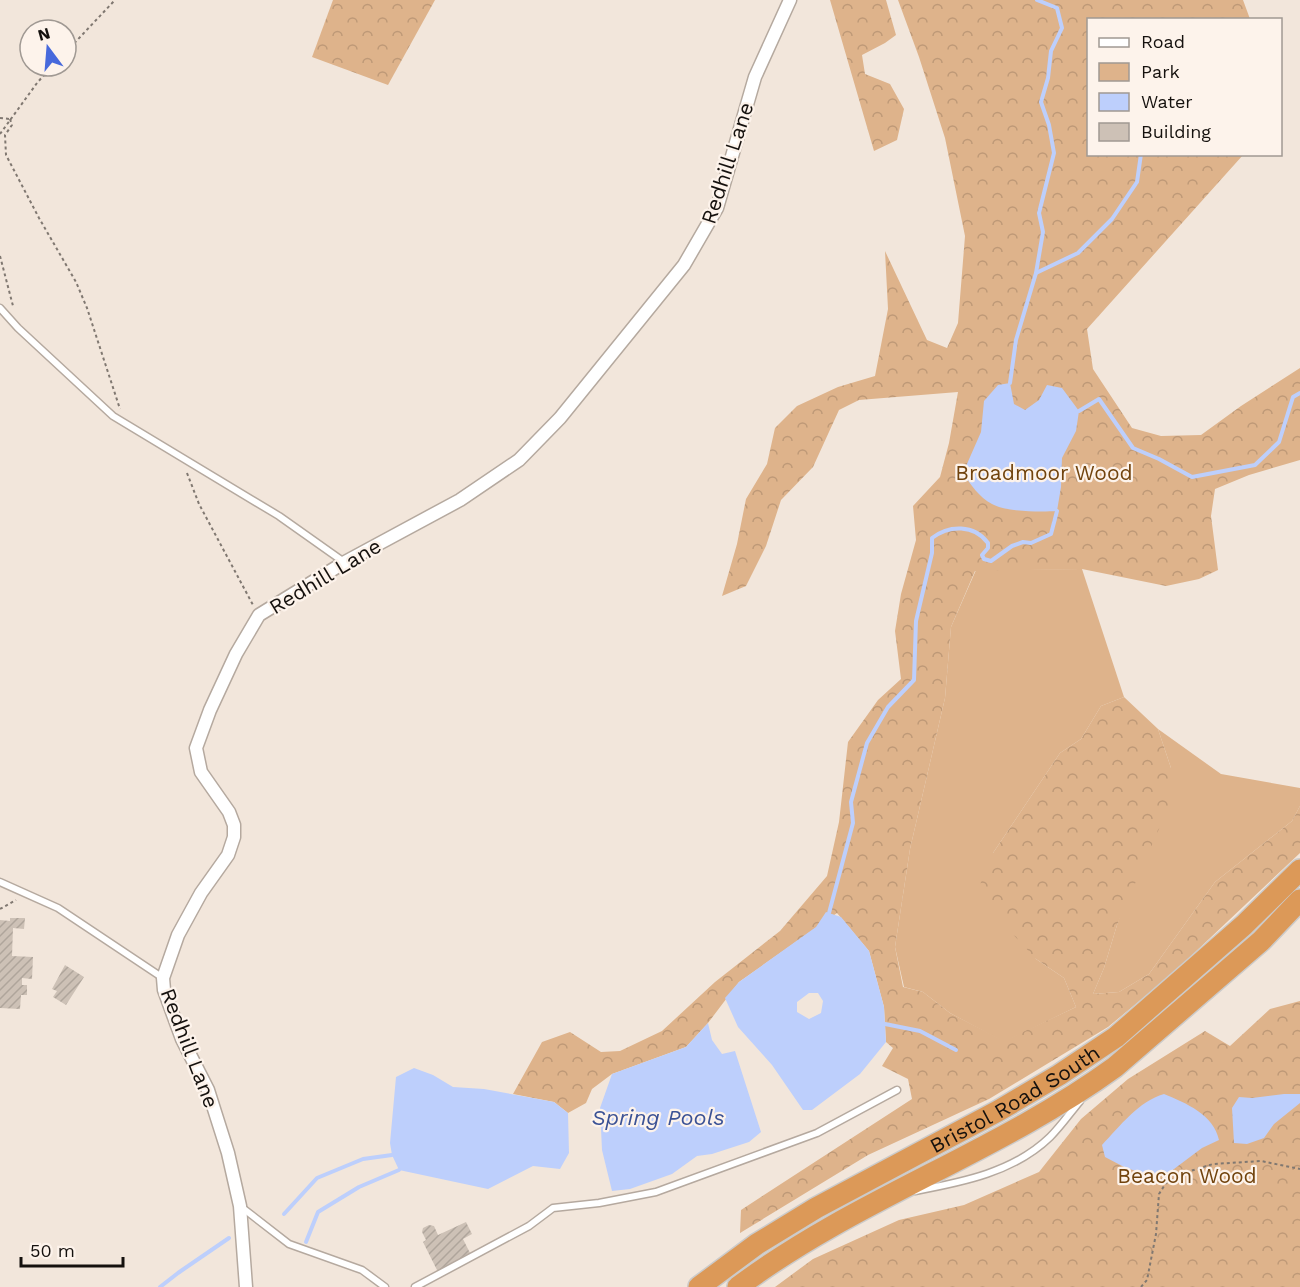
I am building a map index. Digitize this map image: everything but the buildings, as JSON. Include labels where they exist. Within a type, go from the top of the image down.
[{"type":"highway","name":"Bristol Road South","points":[[699,1287],[757,1244],[816,1208],[998,1111],[1059,1075],[1116,1037],[1244,925],[1300,870]]},
{"type":"highway","name":"Bristol Road South","points":[[738,1287],[770,1263],[826,1229],[1045,1113],[1097,1080],[1261,941],[1300,900]]},
{"type":"street","name":"Redhill Lane","points":[[246,1287],[240,1206],[228,1153],[208,1090],[182,1039],[164,990],[163,978],[178,935],[201,894],[228,855],[234,837],[234,825],[229,813],[201,772],[196,748],[210,710],[236,654],[259,615],[345,562],[460,500],[519,460],[560,418],[684,265],[717,208],[754,77],[790,0]]},
{"type":"lane","points":[[0,308],[18,328],[113,416],[279,516],[345,562]]},
{"type":"lane","points":[[0,882],[58,908],[163,978]]},
{"type":"lane","points":[[885,1197],[981,1177],[1032,1152],[1051,1136],[1097,1080]]},
{"type":"lane","points":[[415,1287],[529,1226],[553,1208],[599,1203],[656,1192],[817,1133],[897,1090]]},
{"type":"lane","points":[[240,1206],[289,1244],[362,1270],[385,1287]]},
{"type":"path","points":[[78,40],[116,0]]},
{"type":"path","points":[[0,134],[41,78]]},
{"type":"path","points":[[0,118],[10,119]]},
{"type":"path","points":[[10,119],[12,126],[5,135],[6,155],[76,282],[101,347],[124,423]]},
{"type":"path","points":[[0,256],[18,328]]},
{"type":"path","points":[[181,457],[199,504],[259,615]]},
{"type":"path","points":[[0,909],[27,893]]},
{"type":"path","points":[[1141,1287],[1147,1280],[1156,1234],[1159,1194],[1166,1183],[1184,1173],[1213,1164],[1261,1161],[1300,1169]]},
{"type":"green space","points":[[333,0],[435,0],[388,85],[312,57]]},
{"type":"green space","points":[[830,0],[886,0],[896,35],[862,55],[865,74],[890,84],[904,109],[897,140],[874,151]]},
{"type":"green space","name":"Broadmoor Wood","points":[[898,0],[1243,0],[1250,18],[1087,18],[1087,156],[1242,156],[1087,329],[1093,369],[1132,428],[1161,436],[1201,435],[1300,368],[1300,460],[1249,475],[1215,489],[1211,516],[1218,570],[1199,579],[1166,586],[1082,569],[975,571],[951,627],[945,698],[910,849],[895,947],[903,987],[923,992],[950,1013],[1004,1041],[1076,1007],[1064,978],[1036,959],[995,915],[979,887],[993,853],[1060,753],[1081,739],[1101,706],[1124,697],[1158,729],[1171,768],[1172,799],[1117,925],[1104,968],[1093,994],[1119,992],[1149,974],[1215,882],[1292,821],[1300,806],[1300,853],[1172,974],[1108,1027],[989,1099],[868,1155],[740,1233],[741,1210],[912,1099],[908,1079],[882,1066],[893,1048],[886,1042],[884,1007],[869,951],[837,913],[739,982],[708,1023],[686,1047],[612,1074],[592,1089],[586,1103],[568,1113],[554,1102],[513,1094],[542,1042],[570,1032],[601,1052],[620,1051],[662,1031],[715,982],[780,931],[827,876],[839,822],[848,742],[878,700],[901,679],[895,631],[901,594],[916,540],[913,506],[940,477],[958,392],[859,400],[839,410],[813,467],[781,500],[766,546],[746,586],[722,596],[737,544],[746,499],[767,464],[775,428],[797,406],[838,387],[875,376],[888,309],[885,251],[927,340],[947,348],[958,323],[965,236],[945,138]]},
{"type":"green space","points":[[1082,569],[1124,697],[1101,706],[1081,739],[1060,753],[993,853],[1036,959],[1064,978],[1076,1007],[1004,1042],[950,1013],[923,992],[904,987],[895,947],[910,849],[945,698],[951,627],[976,570]]},
{"type":"green space","points":[[1158,729],[1221,774],[1300,788],[1300,806],[1292,821],[1215,882],[1149,974],[1119,992],[1093,994],[1104,968],[1171,768]]},
{"type":"green space","name":"Beacon Wood","points":[[1300,1001],[1300,1287],[775,1287],[813,1259],[899,1220],[964,1205],[1039,1172],[1081,1119],[1128,1079],[1205,1031],[1230,1046],[1270,1009]]},
{"type":"water","points":[[1010,383],[1014,404],[1025,410],[1039,400],[1047,385],[1062,388],[1079,411],[1076,431],[1062,458],[1057,511],[1024,511],[998,507],[979,494],[963,473],[981,432],[984,401],[998,385]]},
{"type":"water","points":[[826,912],[841,917],[869,951],[884,1007],[886,1042],[860,1074],[812,1110],[803,1110],[772,1065],[738,1027],[725,998],[739,982],[816,927]],"holes":[[[809,993],[818,993],[823,1001],[821,1013],[809,1019],[797,1012],[797,1002]]]},
{"type":"water","name":"Spring Pools","points":[[708,1023],[712,1040],[722,1054],[735,1051],[761,1132],[749,1142],[712,1154],[697,1156],[672,1174],[630,1189],[612,1191],[602,1150],[600,1108],[612,1074],[686,1047]]},
{"type":"water","points":[[414,1068],[433,1075],[453,1087],[484,1089],[554,1102],[568,1113],[569,1153],[560,1169],[533,1166],[488,1189],[399,1170],[392,1155],[390,1143],[396,1077]]},
{"type":"water","points":[[1164,1094],[1198,1111],[1211,1124],[1219,1140],[1202,1148],[1170,1172],[1150,1175],[1126,1168],[1105,1157],[1102,1145],[1130,1115],[1146,1102]]},
{"type":"water","points":[[1300,1094],[1300,1103],[1274,1124],[1264,1138],[1247,1144],[1234,1143],[1232,1108],[1239,1097],[1252,1098]]},
{"type":"waterway","points":[[1010,383],[1016,340],[1036,273],[1043,232],[1039,213],[1054,153],[1049,125],[1041,102],[1048,78],[1051,51],[1062,28],[1057,8],[1037,0]]},
{"type":"waterway","points":[[1036,273],[1078,253],[1112,219],[1137,182],[1141,156]]},
{"type":"waterway","points":[[1079,411],[1099,399],[1133,448],[1192,477],[1255,465],[1279,442],[1293,397],[1300,393]]},
{"type":"waterway","points":[[829,913],[853,823],[851,802],[867,743],[888,707],[914,680],[916,621],[932,553],[932,538],[953,529],[961,528],[976,532],[988,543],[988,548],[982,555],[984,559],[991,561],[1012,546],[1023,542],[1031,543],[1051,534],[1057,511]]},
{"type":"waterway","points":[[885,1024],[920,1031],[956,1050]]},
{"type":"waterway","points":[[284,1214],[317,1178],[363,1159],[392,1155]]},
{"type":"waterway","points":[[306,1242],[318,1212],[359,1187],[399,1170]]},
{"type":"waterway","points":[[160,1287],[229,1238]]}]
